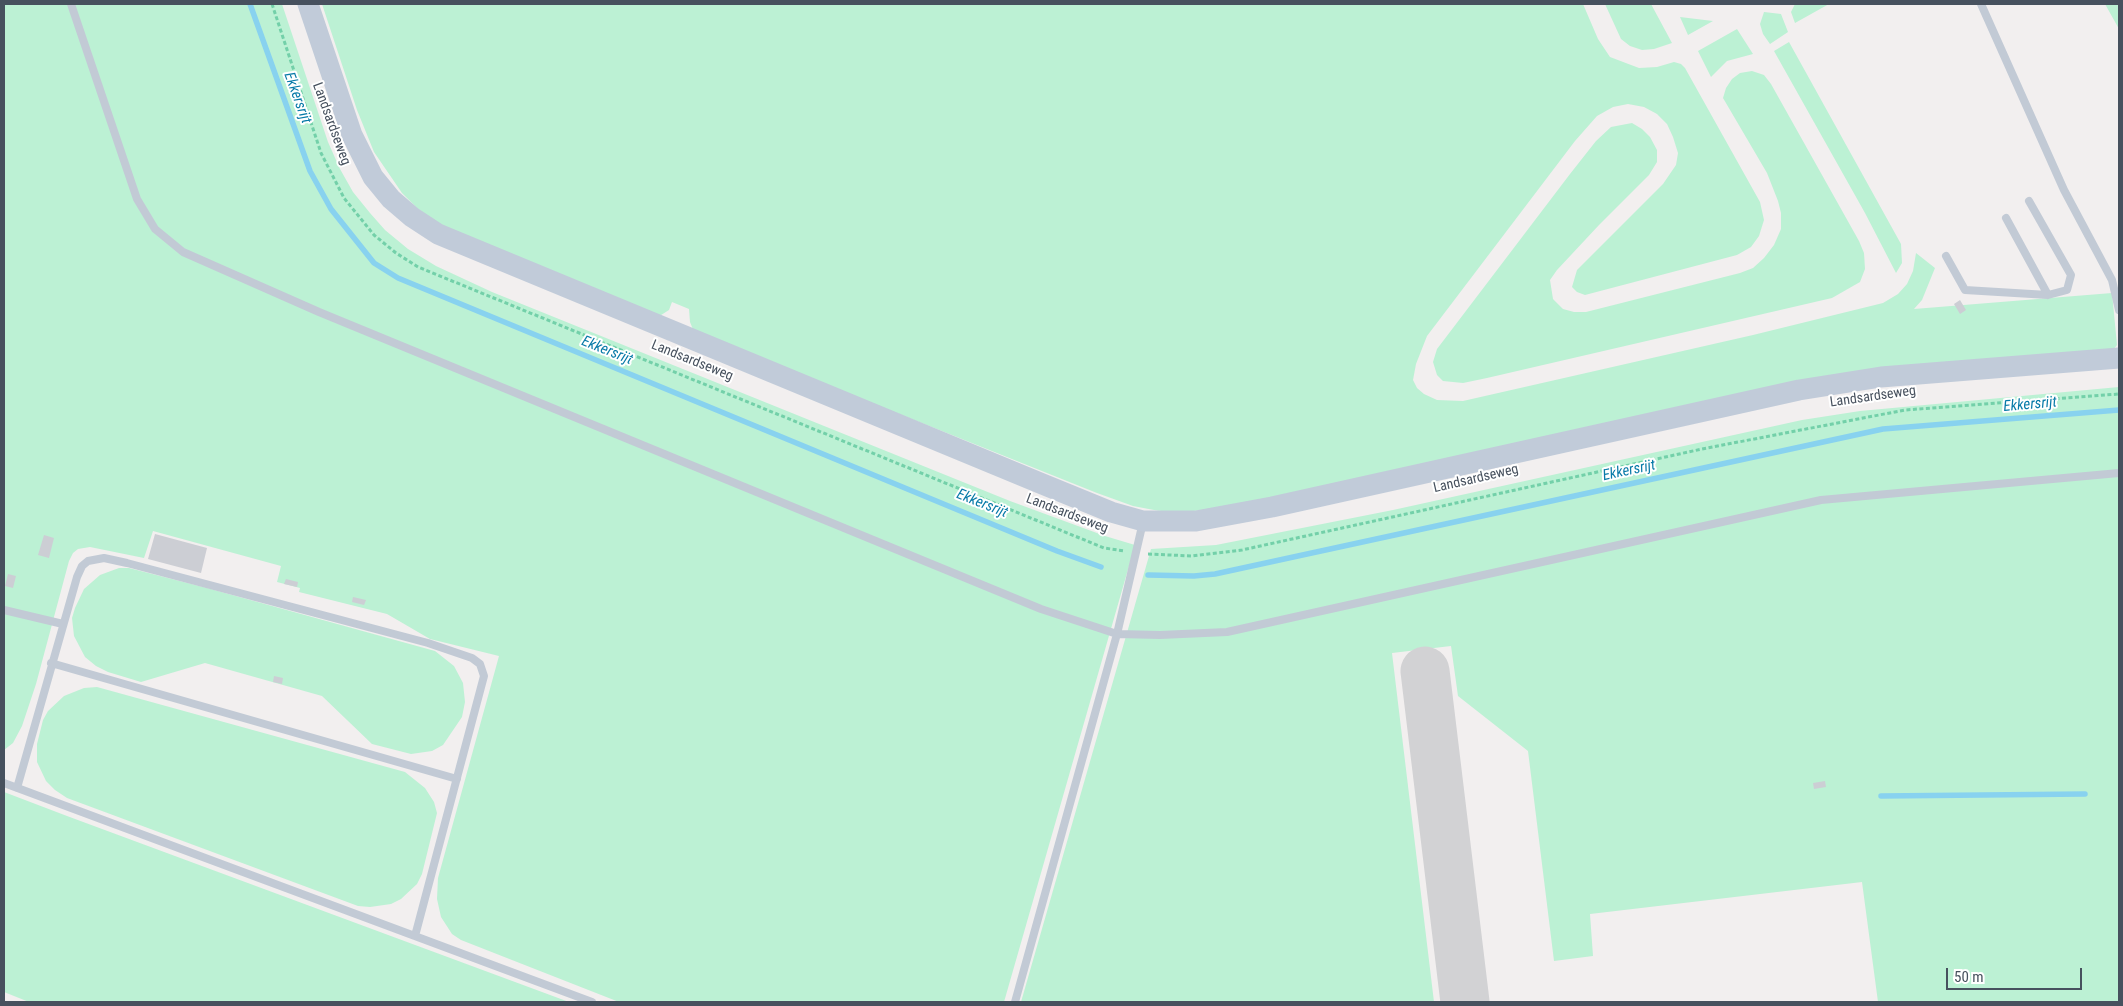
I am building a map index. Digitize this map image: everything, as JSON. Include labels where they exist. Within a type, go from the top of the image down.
[{"type":"street","name":"Landsardseweg","points":[[308,4],[352,135],[373,177],[398,205],[438,234],[1048,487],[1111,512],[1143,520],[1196,521],[1272,506],[1799,390],[1881,377],[2119,358]]},
{"type":"lane","points":[[71,4],[137,199],[154,229],[183,252],[319,312],[1041,609],[1117,634],[1160,635],[1227,632],[1821,500],[2119,473]]},
{"type":"lane","points":[[1981,4],[2064,190],[2112,280],[2119,310]]},
{"type":"lane","points":[[1946,256],[1965,290],[2048,295],[2066,290],[2071,275],[2029,201]]},
{"type":"lane","points":[[2006,218],[2048,295]]},
{"type":"lane","points":[[1015,1002],[1117,634],[1143,520]]},
{"type":"lane","points":[[17,788],[77,577],[82,566],[88,561],[104,558],[428,644],[472,658],[480,664],[484,676],[415,936]]},
{"type":"lane","points":[[4,610],[63,624]]},
{"type":"lane","points":[[52,663],[457,779]]},
{"type":"lane","points":[[4,783],[592,1002]]},
{"type":"path","points":[[272,4],[322,154],[344,198],[374,234],[411,263],[1104,548],[1137,553],[1192,556],[1242,550],[1702,449],[1905,410],[2119,394]]},
{"type":"green space","points":[[4,4],[282,4],[328,142],[340,169],[353,192],[370,213],[385,230],[408,249],[436,266],[492,292],[1010,501],[1135,545],[1004,1002],[619,1002],[461,940],[452,934],[441,917],[437,899],[438,878],[499,656],[430,639],[387,614],[299,592],[300,588],[277,582],[281,566],[153,531],[144,558],[90,547],[78,549],[73,553],[69,561],[36,684],[22,726],[13,743],[4,750]]},
{"type":"green space","points":[[322,4],[1583,4],[1598,39],[1610,57],[1639,68],[1657,67],[1674,62],[1681,64],[1685,68],[1760,202],[1764,220],[1759,236],[1751,247],[1737,255],[1585,295],[1577,292],[1572,287],[1577,270],[1663,184],[1676,165],[1678,153],[1673,137],[1667,124],[1657,114],[1644,107],[1628,104],[1613,107],[1597,116],[1575,141],[1427,336],[1416,364],[1413,380],[1417,388],[1424,394],[1437,400],[1463,401],[1753,335],[1883,303],[1898,294],[1907,284],[1913,271],[1916,253],[1935,268],[1922,300],[1914,309],[2112,293],[2117,345],[2113,350],[1966,362],[1258,504],[1175,513],[1154,510],[1133,506],[1097,493],[694,332],[690,322],[689,309],[672,302],[669,310],[658,317],[440,225],[418,209],[402,193],[374,152],[357,110]]},
{"type":"green space","points":[[1605,4],[1651,4],[1672,43],[1654,49],[1642,50],[1630,46],[1621,39]]},
{"type":"green space","points":[[1795,4],[1829,4],[1795,23],[1791,12]]},
{"type":"green space","points":[[2105,4],[2119,4],[2119,29]]},
{"type":"green space","points":[[1764,12],[1781,14],[1788,32],[1770,44],[1763,34],[1760,24]]},
{"type":"green space","points":[[1680,17],[1713,21],[1688,35]]},
{"type":"green space","points":[[1737,29],[1753,54],[1727,61],[1711,77],[1698,51]]},
{"type":"green space","points":[[1789,42],[1901,244],[1902,263],[1896,273],[1865,213],[1774,51]]},
{"type":"green space","points":[[1752,71],[1764,75],[1771,84],[1859,241],[1864,253],[1865,269],[1860,282],[1832,298],[1487,378],[1463,383],[1443,381],[1437,375],[1433,362],[1437,349],[1570,174],[1596,141],[1611,127],[1632,123],[1642,129],[1650,137],[1657,150],[1657,162],[1649,175],[1599,225],[1550,280],[1553,299],[1563,309],[1574,312],[1586,312],[1740,273],[1753,268],[1764,258],[1774,245],[1781,229],[1781,213],[1778,201],[1767,173],[1723,98],[1726,88],[1732,79],[1740,73]]},
{"type":"green space","points":[[2119,387],[2119,1002],[1878,1002],[1862,882],[1590,914],[1593,956],[1554,961],[1528,751],[1458,696],[1451,646],[1392,653],[1434,1002],[1021,1002],[1151,549],[1216,545],[1393,510],[1802,420],[1860,411]]},
{"type":"green space","points":[[119,568],[129,568],[207,588],[435,651],[454,666],[463,683],[465,702],[462,717],[443,745],[432,751],[411,754],[372,744],[322,696],[205,663],[141,682],[108,672],[96,666],[85,657],[74,636],[72,618],[84,589],[100,575]]},
{"type":"green space","points":[[97,687],[405,772],[425,788],[434,802],[437,813],[422,874],[417,884],[401,899],[391,904],[370,907],[358,906],[67,798],[46,781],[37,762],[37,744],[43,720],[48,711],[64,696],[84,688]]},
{"type":"green space","points":[[4,792],[569,1002],[29,1002],[4,992]]},
{"type":"building","points":[[1960,300],[1966,310],[1960,314],[1954,304]]},
{"type":"building","points":[[155,534],[207,548],[201,573],[148,559]]},
{"type":"building","points":[[44,535],[54,538],[49,558],[38,555]]},
{"type":"building","points":[[8,574],[16,576],[13,588],[5,586]]},
{"type":"building","points":[[286,579],[298,582],[297,587],[284,584]]},
{"type":"building","points":[[353,597],[366,600],[364,605],[352,602]]},
{"type":"building","points":[[274,676],[283,678],[282,684],[273,682]]},
{"type":"building","points":[[1825,781],[1826,787],[1814,789],[1813,783]]},
{"type":"waterway","name":"Ekkersrijt","points":[[250,4],[310,171],[331,209],[374,263],[398,278],[1057,551],[1101,567]]},
{"type":"waterway","name":"Ekkersrijt","points":[[1148,575],[1194,576],[1215,574],[1883,429],[2119,410]]},
{"type":"waterway","points":[[1881,796],[2085,794]]},
{"type":"taxiway","points":[[1425,671],[1465,1002]]}]
